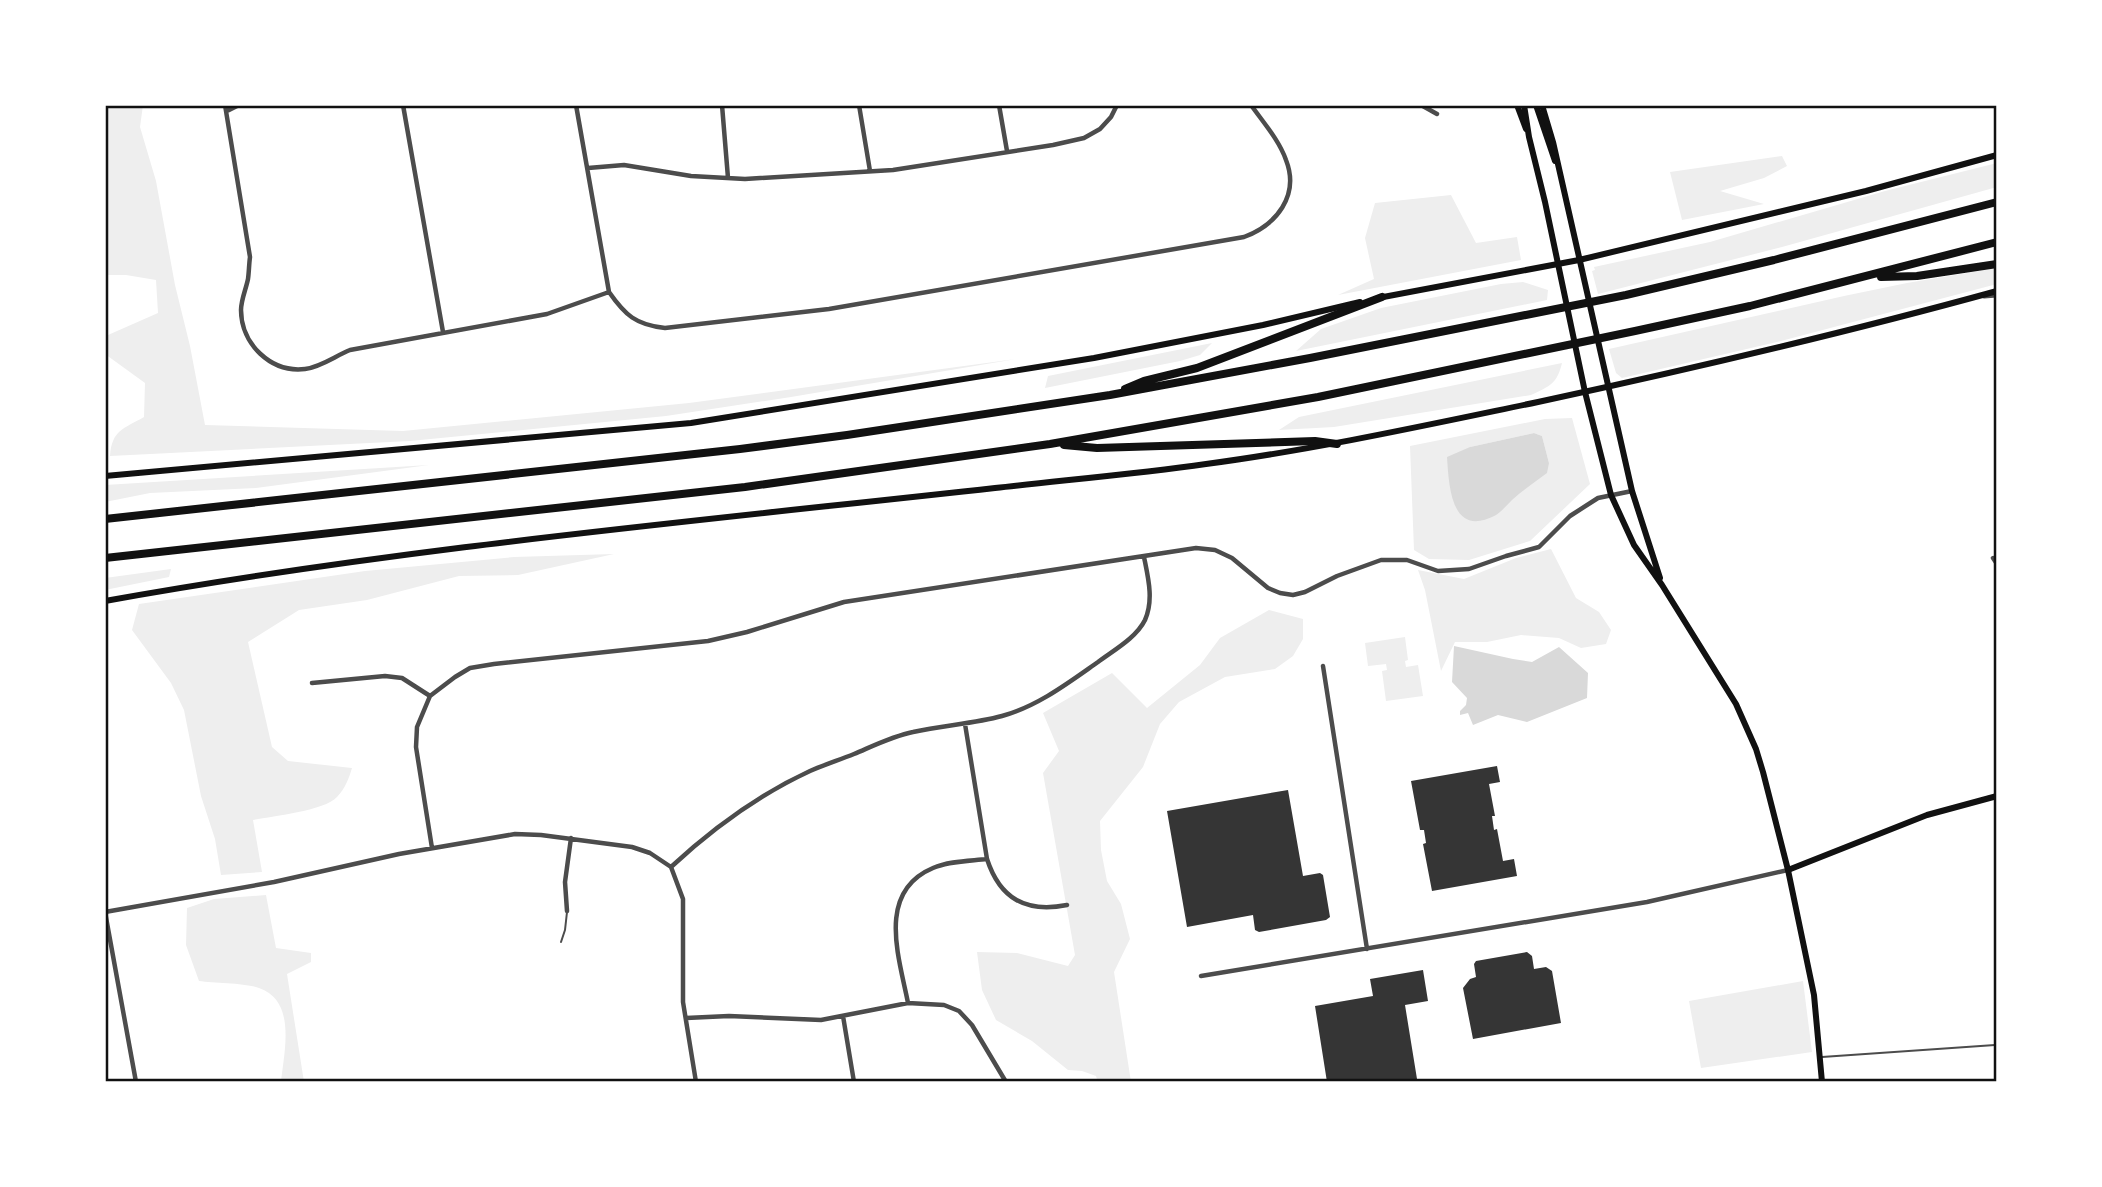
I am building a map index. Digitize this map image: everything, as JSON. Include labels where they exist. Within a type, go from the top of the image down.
[{"type":"highway","points":[[105,519],[740,449],[1110,395],[1626,295],[1997,202]]},
{"type":"highway","points":[[105,558],[745,487],[1050,444],[1318,397],[1635,331],[1750,306],[1997,242]]},
{"type":"highway","points":[[1867,277],[1917,275],[1997,264]]},
{"type":"highway","points":[[1110,395],[1144,381],[1197,368],[1382,297]]},
{"type":"highway","points":[[1050,444],[1097,447],[1315,441],[1337,444]]},
{"type":"main road","points":[[1517,105],[1529,137]]},
{"type":"main road","points":[[1524,105],[1585,392],[1611,495],[1634,545],[1736,704],[1756,749],[1769,789],[1814,995],[1822,1082]]},
{"type":"main road","points":[[1536,105],[1566,200]]},
{"type":"main road","points":[[1542,105],[1553,142],[1632,491],[1662,585]]},
{"type":"main road","points":[[105,475],[691,423],[1094,358],[1263,325],[1382,297],[1579,260],[1866,191],[1997,155]]},
{"type":"main road","points":[[105,601],[180,587],[394,556],[1205,464],[1337,444],[1608,388],[1997,293]]},
{"type":"main road","points":[[1788,870],[1927,815],[1997,796]]},
{"type":"street","points":[[226,105],[250,257],[241,308],[242,324],[248,340],[274,364],[290,369],[306,369],[321,365],[350,350],[547,314],[609,292]]},
{"type":"street","points":[[227,111],[239,105]]},
{"type":"street","points":[[402,105],[443,332]]},
{"type":"street","points":[[576,105],[609,292],[621,309],[634,320],[648,326],[665,328],[829,309],[1244,237],[1262,230],[1275,218],[1287,200],[1290,182],[1287,163],[1281,149],[1251,105]]},
{"type":"street","points":[[722,105],[728,178]]},
{"type":"street","points":[[859,105],[870,171]]},
{"type":"street","points":[[999,105],[1007,151]]},
{"type":"street","points":[[588,168],[624,165],[691,176],[745,179],[893,170],[1084,138],[1100,129],[1117,105]]},
{"type":"street","points":[[1421,105],[1437,114]]},
{"type":"street","points":[[432,849],[416,747],[417,727],[430,696],[470,668],[708,641],[844,602],[1196,548],[1215,550],[1232,558],[1268,588],[1293,594],[1381,560],[1407,560],[1438,571],[1469,569],[1539,547],[1570,516],[1598,498],[1632,491]]},
{"type":"street","points":[[671,867],[736,814],[771,791],[810,771],[895,737],[1004,715],[1047,697],[1134,634],[1145,620],[1150,588],[1144,557]]},
{"type":"street","points":[[1993,558],[1997,564]]},
{"type":"street","points":[[1323,666],[1367,949]]},
{"type":"street","points":[[312,683],[385,676],[402,678],[430,696]]},
{"type":"street","points":[[965,724],[992,876],[1004,891],[1026,905],[1038,908],[1067,905]]},
{"type":"street","points":[[136,1082],[105,912],[274,882],[514,834],[571,838],[632,847],[650,853],[671,867],[683,899],[683,981],[696,1082]]},
{"type":"street","points":[[567,911],[565,882],[571,838]]},
{"type":"street","points":[[908,1003],[895,930],[896,910],[904,891],[917,877],[934,868],[987,859]]},
{"type":"street","points":[[1201,976],[1647,902],[1788,870]]},
{"type":"street","points":[[686,1018],[729,1016],[802,1020],[843,1016],[908,1003],[944,1004],[959,1011],[972,1024],[1006,1082]]},
{"type":"street","points":[[843,1016],[854,1082]]},
{"type":"lane","points":[[561,942],[567,911]]},
{"type":"lane","points":[[1820,1057],[1995,1045]]},
{"type":"shaded area","points":[[143,105],[140,127],[156,181],[205,425],[403,431],[689,403],[1016,359],[666,416],[410,441],[110,456],[116,435],[144,417],[145,383],[105,354],[108,335],[158,313],[156,280],[105,275],[105,106]]},
{"type":"shaded area","points":[[1782,156],[1787,166],[1764,178],[1720,191],[1764,204],[1682,220],[1670,172]]},
{"type":"shaded area","points":[[1997,163],[1997,187],[1782,247],[1598,294],[1592,271],[1595,270],[1594,267],[1710,242],[1885,191]]},
{"type":"shaded area","points":[[1451,195],[1476,243],[1517,237],[1521,260],[1338,295],[1374,279],[1365,238],[1375,203]]},
{"type":"shaded area","points":[[1997,268],[1997,284],[1781,341],[1622,378],[1616,373],[1609,349],[1844,296]]},
{"type":"shaded area","points":[[1523,282],[1548,290],[1547,300],[1296,351],[1321,329],[1381,308]]},
{"type":"shaded area","points":[[1212,343],[1200,355],[1180,361],[1045,388],[1048,376]]},
{"type":"shaded area","points":[[1562,363],[1552,384],[1531,395],[1334,427],[1279,430],[1299,417]]},
{"type":"shaded area","points":[[1572,418],[1590,484],[1530,541],[1469,560],[1429,559],[1414,550],[1410,446],[1545,419]],"holes":[[[1534,433],[1542,436],[1549,463],[1496,514],[1470,447]]]},
{"type":"shaded area","points":[[1534,433],[1542,436],[1549,463],[1547,473],[1496,515],[1481,521],[1470,520],[1461,515],[1452,495],[1447,457],[1470,447]]},
{"type":"shaded area","points":[[429,465],[256,488],[150,493],[105,502],[105,485]]},
{"type":"shaded area","points":[[1551,549],[1576,598],[1599,612],[1611,630],[1606,644],[1581,648],[1559,638],[1521,635],[1487,642],[1455,642],[1441,671],[1425,590],[1418,570],[1464,579],[1516,558]]},
{"type":"shaded area","points":[[614,554],[518,575],[459,576],[367,600],[299,610],[248,642],[272,747],[288,761],[352,768],[342,790],[330,802],[285,815],[253,820],[262,872],[221,875],[215,839],[201,796],[184,710],[171,683],[132,630],[139,604],[365,571],[514,557]]},
{"type":"shaded area","points":[[171,569],[169,577],[105,590],[105,578]]},
{"type":"shaded area","points":[[1269,610],[1303,619],[1303,639],[1293,656],[1275,669],[1225,677],[1179,702],[1160,724],[1143,767],[1100,821],[1101,850],[1107,881],[1121,904],[1130,939],[1114,972],[1131,1082],[1098,1082],[1096,1076],[1068,1070],[1032,1041],[996,1020],[982,990],[977,952],[1017,953],[1068,966],[1075,955],[1043,773],[1059,751],[1043,713],[1112,673],[1147,708],[1200,665],[1220,638]]},
{"type":"shaded area","points":[[1405,637],[1408,660],[1405,661],[1406,667],[1418,665],[1423,696],[1386,701],[1382,671],[1387,670],[1386,664],[1368,666],[1365,643]]},
{"type":"shaded area","points":[[1454,646],[1532,662],[1559,647],[1588,673],[1587,698],[1527,722],[1498,715],[1473,725],[1468,713],[1460,715],[1467,698],[1452,682]]},
{"type":"shaded area","points":[[266,895],[276,948],[311,953],[311,962],[287,974],[304,1082],[281,1082],[285,1029],[279,1004],[271,995],[253,986],[199,981],[186,945],[187,908],[214,899]]},
{"type":"shaded area","points":[[1803,981],[1812,1052],[1701,1068],[1689,1001]]},
{"type":"building","points":[[1497,766],[1500,782],[1489,784],[1495,816],[1492,816],[1494,830],[1497,829],[1503,861],[1514,859],[1517,876],[1432,891],[1423,844],[1426,843],[1424,830],[1420,830],[1411,781]]},
{"type":"building","points":[[1288,790],[1303,876],[1320,873],[1323,875],[1330,917],[1326,920],[1259,932],[1255,930],[1253,915],[1187,927],[1167,811]]},
{"type":"building","points":[[1527,952],[1532,956],[1534,969],[1546,967],[1552,971],[1561,1023],[1473,1039],[1463,988],[1470,979],[1476,977],[1474,964],[1476,961]]},
{"type":"building","points":[[1423,970],[1428,1001],[1405,1005],[1417,1079],[1396,1082],[1327,1082],[1315,1006],[1373,996],[1370,979]]}]
